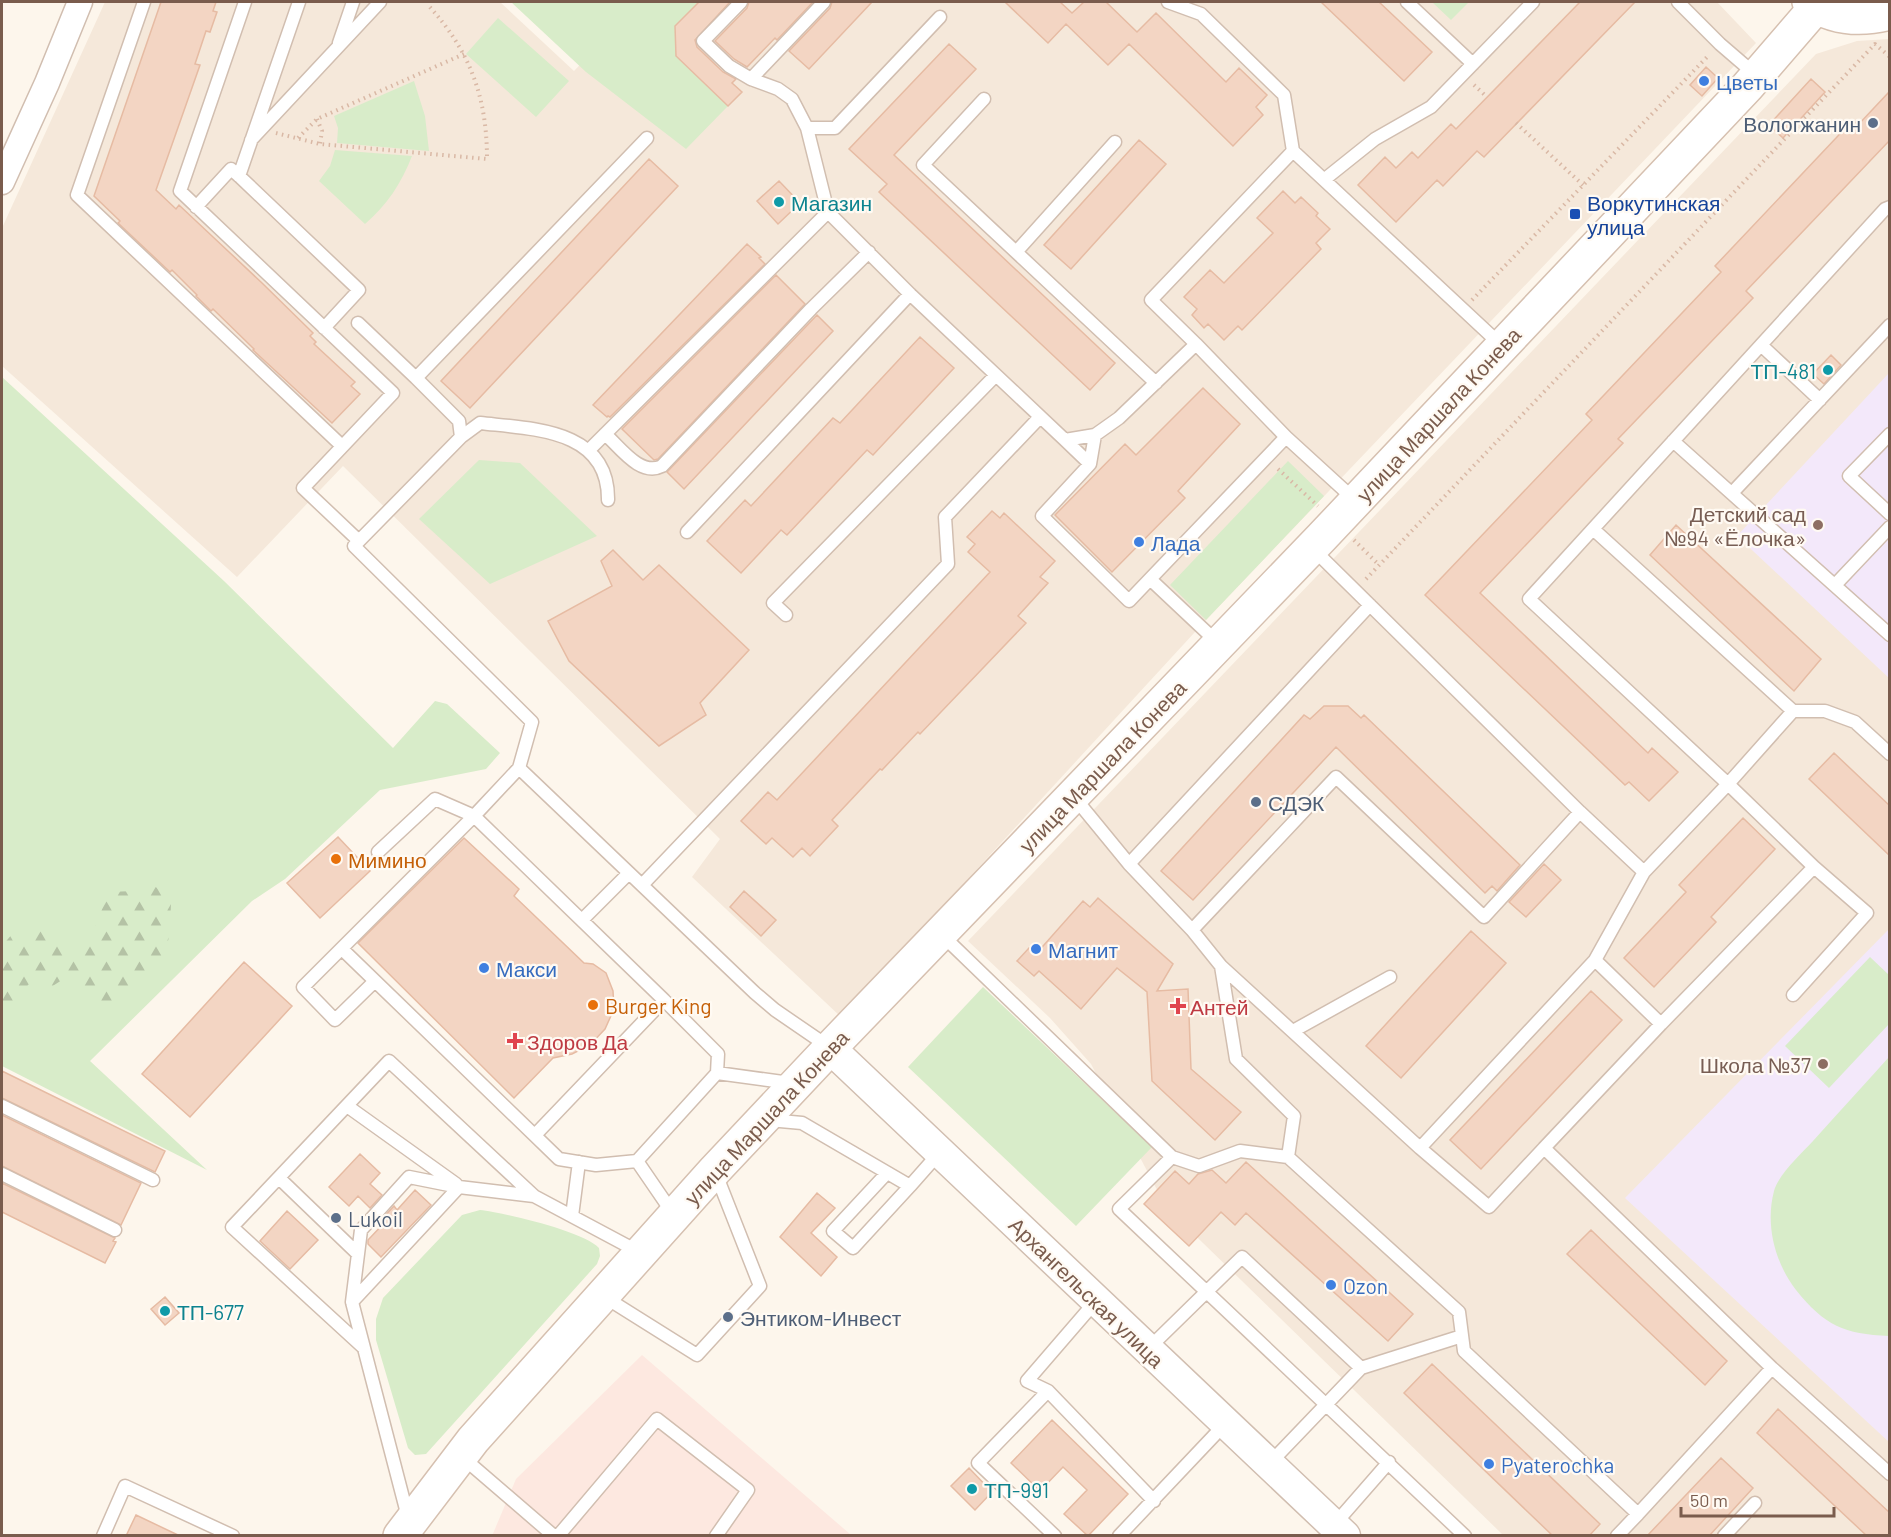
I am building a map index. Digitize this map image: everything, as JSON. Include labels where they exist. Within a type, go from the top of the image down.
[{"type":"main road","points":[[1812,4],[1849,18],[1872,18],[1890,13]]},
{"type":"main road","name":"улица Маршала Конева","points":[[405,1529],[461,1456],[715,1170],[1312,548],[1757,76],[1812,4]]},
{"type":"street","points":[[2,182],[47,83],[80,2]]},
{"type":"street","name":"Архангельская улица","points":[[830,1048],[1339,1530]]},
{"type":"lane","points":[[144,2],[77,195],[342,446]]},
{"type":"lane","points":[[244,2],[180,191],[393,393],[303,488],[359,541]]},
{"type":"lane","points":[[239,176],[299,2]]},
{"type":"lane","points":[[338,47],[354,2]]},
{"type":"lane","points":[[251,140],[380,2]]},
{"type":"lane","points":[[741,2],[703,41],[729,66],[752,79],[778,89],[792,99],[807,128],[828,212],[910,294],[1090,464]]},
{"type":"lane","points":[[752,79],[824,2]]},
{"type":"lane","points":[[1168,2],[1201,14],[1284,95],[1293,151],[1502,345]]},
{"type":"lane","points":[[1407,2],[1473,64]]},
{"type":"lane","points":[[1325,179],[1375,139],[1431,107],[1533,2]]},
{"type":"lane","points":[[1678,2],[1720,44],[1757,76]]},
{"type":"lane","points":[[807,128],[835,128],[940,17]]},
{"type":"lane","points":[[984,99],[924,165],[1156,383]]},
{"type":"lane","points":[[416,378],[647,138]]},
{"type":"lane","points":[[1017,251],[1115,142]]},
{"type":"lane","points":[[1293,151],[1151,300],[1286,437],[1356,501]]},
{"type":"lane","points":[[196,207],[231,169],[239,176],[359,290],[324,328]]},
{"type":"lane","points":[[1793,995],[1867,913],[1814,867],[1529,599],[1885,209],[1890,207]]},
{"type":"lane","points":[[589,450],[828,212]]},
{"type":"lane","points":[[605,434],[644,468],[655,469],[662,466],[811,309],[869,252]]},
{"type":"lane","points":[[687,532],[910,294]]},
{"type":"lane","points":[[358,323],[459,421],[461,437]]},
{"type":"lane","points":[[1732,493],[1890,325]]},
{"type":"lane","points":[[1065,440],[1095,435],[1119,418],[1196,344]]},
{"type":"lane","points":[[1761,345],[1820,400]]},
{"type":"lane","points":[[786,615],[773,603],[996,375]]},
{"type":"lane","points":[[642,885],[948,564],[945,517],[1040,417]]},
{"type":"lane","points":[[375,981],[335,1020],[303,987],[519,768],[532,722],[354,546],[461,437],[480,423],[524,428],[576,441],[589,450],[600,463],[606,475],[608,500]]},
{"type":"lane","points":[[1890,434],[1850,476],[1890,514]]},
{"type":"lane","points":[[1095,435],[1090,464],[1042,516],[1129,601],[1286,437]]},
{"type":"lane","points":[[1673,441],[1890,635]]},
{"type":"lane","points":[[1835,585],[1890,527]]},
{"type":"lane","points":[[1593,529],[1793,711],[1825,711],[1855,722],[1890,754]]},
{"type":"lane","points":[[1312,548],[1644,872]]},
{"type":"lane","points":[[1150,579],[1219,644]]},
{"type":"lane","points":[[1129,864],[1370,605]]},
{"type":"lane","points":[[1420,1148],[1595,960],[1644,872],[1728,784],[1793,711]]},
{"type":"lane","points":[[519,768],[775,1010],[830,1048]]},
{"type":"lane","points":[[1192,930],[1336,777],[1484,917],[1580,812]]},
{"type":"lane","points":[[1073,796],[1129,864],[1192,930],[1221,966],[1420,1148],[1489,1207],[1661,1024],[1814,867]]},
{"type":"lane","points":[[342,950],[560,1159],[596,1165],[637,1161],[717,1073],[718,1054],[583,919],[474,816],[435,799],[378,852]]},
{"type":"lane","points":[[583,919],[629,873]]},
{"type":"lane","points":[[941,934],[1172,1157],[1199,1166],[1240,1151],[1288,1157],[1459,1312],[1464,1351],[1638,1514]]},
{"type":"lane","points":[[1595,960],[1661,1024]]},
{"type":"lane","points":[[1221,966],[1236,1059],[1294,1116],[1288,1157]]},
{"type":"lane","points":[[1293,1031],[1389,977]]},
{"type":"lane","points":[[535,1135],[664,1000]]},
{"type":"lane","points":[[364,1348],[232,1227],[389,1061],[534,1196],[640,1253]]},
{"type":"lane","points":[[717,1073],[796,1084]]},
{"type":"lane","points":[[2,1106],[153,1180]]},
{"type":"lane","points":[[347,1106],[459,1187]]},
{"type":"lane","points":[[762,1120],[802,1123],[910,1186]]},
{"type":"lane","points":[[1544,1148],[1772,1368],[1890,1474]]},
{"type":"lane","points":[[887,1173],[833,1231],[853,1248],[940,1152]]},
{"type":"lane","points":[[1172,1157],[1119,1209],[1465,1536]]},
{"type":"lane","points":[[637,1161],[674,1215]]},
{"type":"lane","points":[[572,1216],[579,1162]]},
{"type":"lane","points":[[602,1296],[697,1355],[760,1286],[715,1170]]},
{"type":"lane","points":[[2,1174],[115,1230]]},
{"type":"lane","points":[[279,1178],[358,1254]]},
{"type":"lane","points":[[405,1529],[352,1302],[361,1230],[409,1178],[534,1196]]},
{"type":"lane","points":[[352,1302],[459,1187]]},
{"type":"lane","points":[[1148,1349],[1242,1257],[1362,1368]]},
{"type":"lane","points":[[1097,1300],[1027,1381],[1048,1391],[1154,1501]]},
{"type":"lane","points":[[1269,1464],[1362,1368],[1462,1336]]},
{"type":"lane","points":[[1617,1536],[1772,1368]]},
{"type":"lane","points":[[1048,1391],[978,1463],[1055,1536]]},
{"type":"lane","points":[[461,1456],[556,1536],[657,1419],[748,1490],[716,1536]]},
{"type":"lane","points":[[1119,1536],[1226,1423]]},
{"type":"lane","points":[[1339,1530],[1389,1462]]},
{"type":"lane","points":[[103,1536],[125,1486],[233,1536]]},
{"type":"lane","points":[[1724,1536],[1755,1503]]},
{"type":"path","points":[[428,5],[444,23],[464,54],[478,86],[484,110],[488,159],[320,144],[298,139],[317,119],[464,54]]},
{"type":"path","points":[[1464,309],[1720,44]]},
{"type":"path","points":[[1355,590],[1875,44],[1890,57]]},
{"type":"path","points":[[317,119],[322,131],[320,144]]},
{"type":"path","points":[[1516,123],[1583,185]]},
{"type":"shaded area","points":[[105,2],[500,2],[574,71],[641,2],[1717,2],[1756,43],[1206,620],[841,1017],[692,877],[720,839],[343,466],[237,577],[2,366],[2,228]]},
{"type":"shaded area","points":[[1889,39],[1889,1535],[1503,1535],[1166,1207],[1091,1064],[1050,1018],[968,941],[1816,54],[1857,41]]},
{"type":"shaded area","name":"Детский сад №94 «Ёлочка»","points":[[1889,373],[1889,678],[1737,536]]},
{"type":"shaded area","name":"Школа №37","points":[[1889,929],[1889,1442],[1625,1198]]},
{"type":"shaded area","points":[[642,1355],[850,1534],[492,1536],[516,1479]]},
{"type":"green space","points":[[511,2],[699,2],[676,26],[676,56],[728,106],[686,149],[586,72]]},
{"type":"green space","points":[[1432,2],[1469,2],[1451,20]]},
{"type":"green space","points":[[498,18],[569,81],[536,117],[466,54]]},
{"type":"green space","points":[[414,81],[425,116],[429,151],[337,143],[338,128],[334,116]]},
{"type":"green space","points":[[335,150],[412,156],[393,193],[365,224],[319,181],[330,166]]},
{"type":"green space","points":[[2,377],[224,581],[393,748],[435,701],[447,704],[500,753],[486,769],[380,790],[285,879],[252,901],[90,1061],[207,1170],[2,1066]]},
{"type":"green space","points":[[479,460],[520,463],[597,536],[490,584],[419,519]]},
{"type":"green space","points":[[1288,461],[1324,496],[1206,620],[1170,585]]},
{"type":"green space","points":[[156,887],[171,901],[170,931],[165,956],[112,1016],[82,997],[70,975],[51,987],[30,983],[10,1005],[2,1005],[2,946],[19,926],[40,927],[60,948],[83,955],[109,892]]},
{"type":"green space","points":[[1870,957],[1889,975],[1889,1024],[1829,1088],[1785,1046]]},
{"type":"green space","points":[[983,987],[1152,1147],[1076,1226],[908,1067]]},
{"type":"green space","points":[[1889,1057],[1889,1336],[1860,1333],[1836,1326],[1806,1302],[1782,1268],[1777,1256],[1771,1230],[1771,1217],[1774,1191],[1785,1172]]},
{"type":"green space","points":[[480,1210],[524,1219],[577,1235],[599,1248],[600,1256],[597,1264],[426,1454],[415,1455],[408,1448],[376,1340],[376,1319],[383,1298],[462,1215]]},
{"type":"building","points":[[161,2],[216,2],[213,11],[217,12],[210,32],[206,31],[195,64],[200,65],[156,190],[176,209],[179,205],[262,283],[313,333],[310,336],[316,342],[314,344],[355,382],[351,386],[360,394],[332,423],[253,350],[213,309],[211,311],[172,270],[170,272],[118,223],[120,221],[94,196]]},
{"type":"building","points":[[699,2],[730,2],[695,40],[697,47],[723,72],[736,79],[732,83],[742,92],[728,106],[676,56],[675,26]]},
{"type":"building","points":[[749,2],[813,2],[777,40],[775,38],[747,67],[734,59],[715,41],[747,8]]},
{"type":"building","points":[[832,2],[872,2],[809,69],[789,51],[830,8]]},
{"type":"building","points":[[1005,2],[1060,2],[1072,13],[1084,2],[1106,2],[1137,32],[1156,13],[1226,82],[1239,68],[1267,95],[1256,107],[1263,115],[1233,146],[1129,44],[1108,65],[1066,24],[1048,43]]},
{"type":"building","points":[[1321,2],[1379,2],[1432,52],[1404,81]]},
{"type":"building","points":[[1580,2],[1635,2],[1484,157],[1477,151],[1443,186],[1437,180],[1396,222],[1358,185],[1385,157],[1396,168],[1412,152],[1418,158],[1451,124],[1456,129]]},
{"type":"building","points":[[949,44],[976,69],[894,155],[1115,363],[1090,390],[879,192],[887,184],[849,149]]},
{"type":"building","name":"Цветы","points":[[1706,67],[1718,78],[1702,96],[1690,85]]},
{"type":"building","points":[[1811,79],[1825,92],[1783,138],[1769,125]]},
{"type":"building","points":[[1890,91],[1890,140],[1746,291],[1753,298],[1618,439],[1623,443],[1480,593],[1648,753],[1652,748],[1678,772],[1649,801],[1629,782],[1625,785],[1425,595],[1592,420],[1586,414],[1721,272],[1715,266],[1853,120],[1858,125]]},
{"type":"building","points":[[1139,140],[1166,164],[1071,269],[1044,245]]},
{"type":"building","points":[[649,159],[678,186],[470,408],[441,381]]},
{"type":"building","name":"Магазин","points":[[779,181],[800,203],[778,224],[757,201]]},
{"type":"building","points":[[1283,191],[1295,203],[1301,197],[1318,213],[1316,216],[1330,229],[1316,243],[1321,249],[1242,330],[1238,326],[1224,340],[1208,324],[1204,328],[1192,315],[1197,309],[1184,297],[1210,270],[1224,283],[1273,233],[1257,218]]},
{"type":"building","points":[[747,244],[765,264],[610,417],[593,405]]},
{"type":"building","points":[[776,275],[805,304],[658,459],[654,460],[622,429]]},
{"type":"building","points":[[817,315],[833,331],[684,489],[667,472]]},
{"type":"building","points":[[920,337],[954,368],[873,455],[867,450],[787,535],[781,530],[741,573],[707,541],[745,500],[751,506],[833,418],[840,423]]},
{"type":"building","name":"ТП-481","points":[[1831,355],[1841,365],[1824,384],[1813,374]]},
{"type":"building","points":[[1203,388],[1240,424],[1178,491],[1185,498],[1112,572],[1055,515],[1125,444],[1136,455]]},
{"type":"building","points":[[992,511],[1000,518],[1004,513],[1055,561],[1040,577],[1048,583],[1018,616],[1026,623],[920,734],[918,732],[882,770],[880,769],[832,820],[838,826],[810,856],[802,848],[793,857],[772,838],[766,844],[741,821],[768,792],[777,800],[990,572],[968,552],[975,544],[967,537]]},
{"type":"building","points":[[1676,525],[1821,659],[1794,691],[1650,555]]},
{"type":"building","points":[[613,550],[643,580],[659,565],[749,650],[700,703],[706,715],[659,746],[569,661],[548,621],[612,586],[601,561]]},
{"type":"building","points":[[1324,706],[1348,706],[1361,718],[1364,715],[1520,865],[1497,891],[1492,886],[1485,893],[1336,747],[1193,900],[1161,871],[1304,715],[1310,719]]},
{"type":"building","points":[[1834,753],[1890,806],[1890,856],[1809,779]]},
{"type":"building","points":[[1743,818],[1775,849],[1711,917],[1716,922],[1654,987],[1624,958],[1686,892],[1679,885]]},
{"type":"building","name":"Мимино","points":[[338,837],[370,871],[320,918],[287,883]]},
{"type":"building","points":[[464,838],[519,889],[514,896],[584,963],[593,964],[606,973],[613,991],[614,1009],[605,1029],[590,1045],[572,1054],[553,1058],[514,1098],[358,943]]},
{"type":"building","points":[[1544,864],[1561,880],[1526,917],[1509,902]]},
{"type":"building","points":[[744,891],[776,920],[761,936],[730,907]]},
{"type":"building","points":[[1098,898],[1173,964],[1157,991],[1188,989],[1191,1069],[1241,1112],[1215,1140],[1152,1081],[1147,992],[1117,968],[1081,1009],[1039,971],[1034,976],[1017,961],[1029,948],[1036,954],[1083,901],[1090,907]]},
{"type":"building","points":[[1471,931],[1506,963],[1401,1078],[1366,1046]]},
{"type":"building","points":[[244,962],[292,1006],[190,1117],[142,1074]]},
{"type":"building","points":[[1591,991],[1622,1020],[1481,1169],[1450,1140]]},
{"type":"building","points":[[2,1071],[165,1151],[155,1172],[2,1098]]},
{"type":"building","points":[[2,1115],[141,1183],[121,1225],[2,1166]]},
{"type":"building","points":[[360,1154],[380,1173],[370,1184],[382,1195],[370,1208],[358,1196],[349,1206],[329,1187]]},
{"type":"building","points":[[1246,1162],[1413,1314],[1388,1341],[1246,1213],[1235,1225],[1221,1212],[1189,1246],[1144,1204],[1175,1171],[1189,1184],[1198,1174],[1212,1170],[1226,1183]]},
{"type":"building","points":[[2,1183],[115,1238],[113,1241],[116,1242],[105,1263],[2,1212]]},
{"type":"building","points":[[415,1190],[431,1205],[381,1257],[368,1244],[368,1240],[385,1222],[382,1219],[394,1206],[397,1210]]},
{"type":"building","points":[[817,1193],[835,1208],[811,1233],[837,1257],[821,1276],[780,1237]]},
{"type":"building","points":[[287,1211],[318,1240],[290,1269],[260,1241]]},
{"type":"building","points":[[1591,1230],[1727,1361],[1705,1385],[1567,1254]]},
{"type":"building","name":"ТП-677","points":[[165,1297],[179,1313],[165,1325],[151,1309]]},
{"type":"building","points":[[1432,1364],[1600,1524],[1589,1536],[1553,1536],[1404,1393]]},
{"type":"building","points":[[1778,1409],[1890,1513],[1890,1536],[1867,1536],[1757,1433]]},
{"type":"building","points":[[1052,1420],[1128,1494],[1088,1536],[1064,1514],[1087,1490],[1063,1467],[1040,1491],[1011,1463]]},
{"type":"building","points":[[1721,1458],[1753,1488],[1709,1536],[1647,1536]]},
{"type":"building","name":"ТП-991","points":[[969,1468],[992,1492],[975,1510],[951,1486]]},
{"type":"building","points":[[136,1515],[180,1536],[126,1536]]},
{"type":"place","name":"Цветы","points":[[1704,81]]},
{"type":"place","name":"Вологжанин","points":[[1873,123]]},
{"type":"place","name":"Магазин","points":[[779,202]]},
{"type":"place","name":"Воркутинская улица","points":[[1575,214]]},
{"type":"place","name":"ТП-481","points":[[1828,370]]},
{"type":"place","name":"Детский сад №94 «Ёлочка»","points":[[1818,525]]},
{"type":"place","name":"Лада","points":[[1139,542]]},
{"type":"place","name":"СДЭК","points":[[1256,802]]},
{"type":"place","name":"Мимино","points":[[336,859]]},
{"type":"place","name":"Магнит","points":[[1036,949]]},
{"type":"place","name":"Макси","points":[[484,968]]},
{"type":"place","name":"Burger King","points":[[593,1005]]},
{"type":"place","name":"Антей","points":[[1178,1006]]},
{"type":"place","name":"Здоров Да","points":[[515,1041]]},
{"type":"place","name":"Школа №37","points":[[1823,1064]]},
{"type":"place","name":"Lukoil","points":[[336,1218]]},
{"type":"place","name":"Ozon","points":[[1331,1285]]},
{"type":"place","name":"ТП-677","points":[[165,1311]]},
{"type":"place","name":"Энтиком-Инвест","points":[[728,1317]]},
{"type":"place","name":"Pyaterochka","points":[[1489,1464]]},
{"type":"place","name":"ТП-991","points":[[972,1489]]}]
